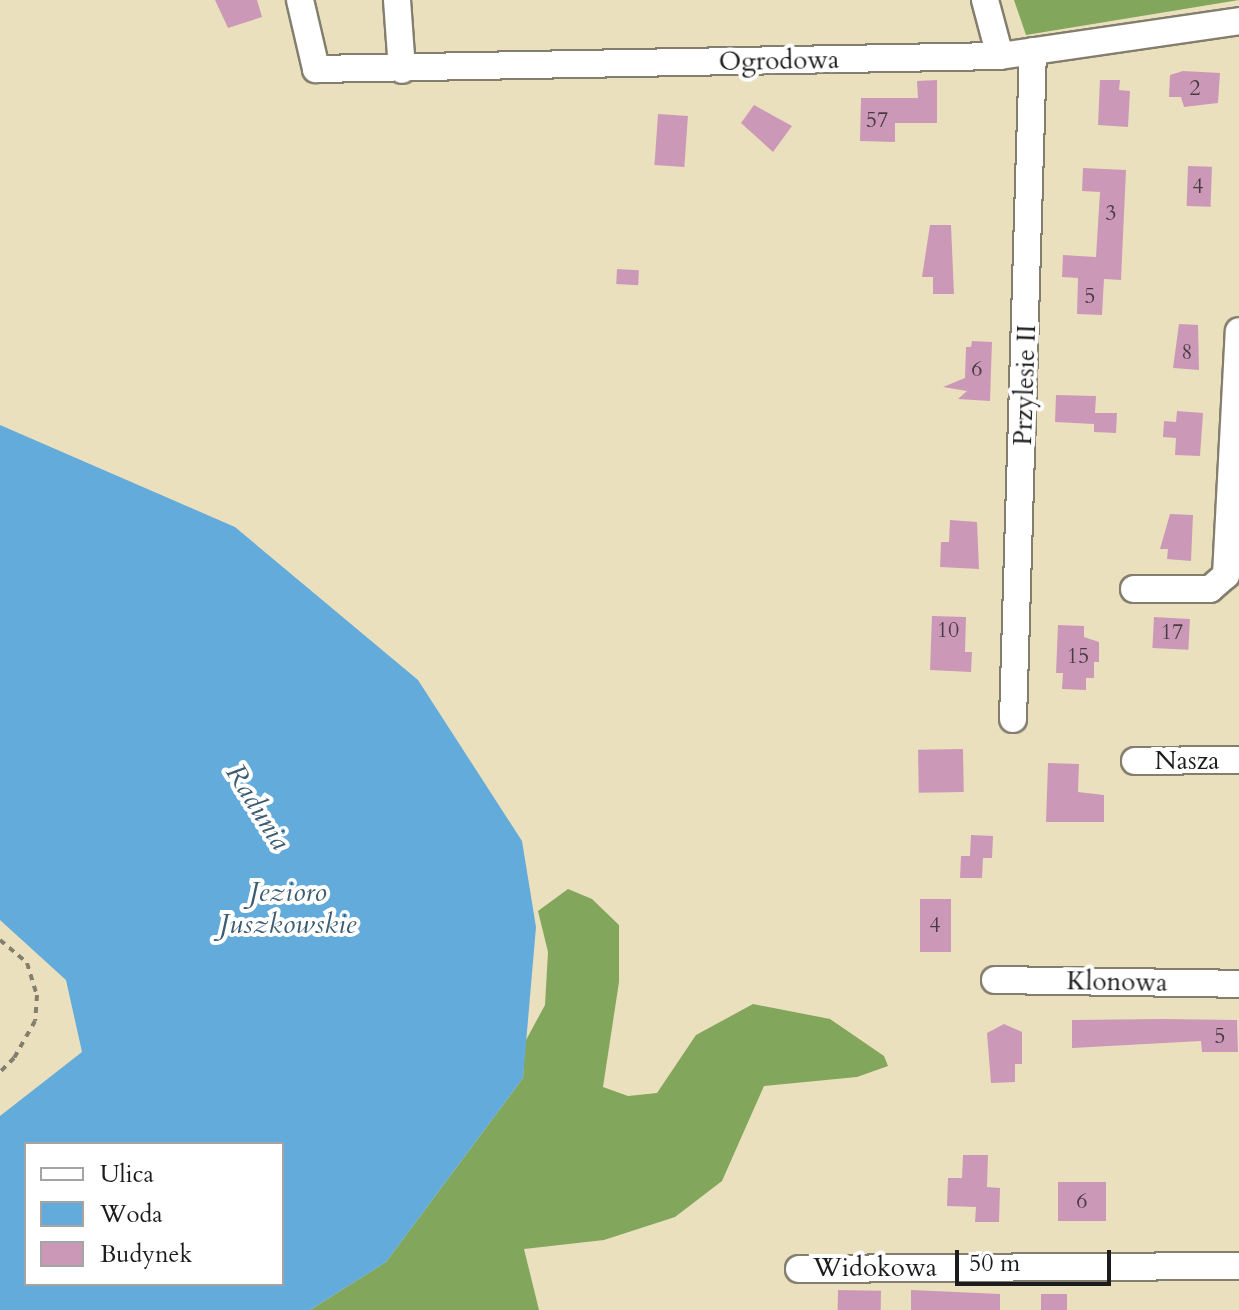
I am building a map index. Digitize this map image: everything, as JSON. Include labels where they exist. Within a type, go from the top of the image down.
[{"type":"street","name":"Ogrodowa","points":[[300,0],[316,69],[402,70],[1000,56],[1239,21]]},
{"type":"street","points":[[397,0],[402,70]]},
{"type":"street","points":[[985,0],[1000,56]]},
{"type":"street","name":"Przylesie II","points":[[1013,719],[1033,51]]},
{"type":"street","points":[[1134,589],[1210,589],[1226,575],[1239,331]]},
{"type":"street","name":"Nasza","points":[[1135,761],[1239,760]]},
{"type":"street","name":"Klonowa","points":[[995,980],[1239,984]]},
{"type":"street","name":"Widokowa","points":[[799,1269],[1239,1266]]},
{"type":"path","points":[[0,940],[27,963],[37,995],[35,1021],[14,1058],[0,1072]]},
{"type":"green space","points":[[1014,0],[1239,0],[1026,35]]},
{"type":"green space","points":[[568,889],[592,899],[619,925],[619,982],[603,1087],[628,1096],[657,1093],[696,1035],[753,1004],[830,1019],[884,1056],[888,1066],[857,1077],[764,1086],[722,1181],[675,1217],[604,1240],[524,1249],[539,1310],[310,1310],[386,1262],[523,1078],[525,1042],[545,1005],[548,952],[538,911]]},
{"type":"water","name":"Jezioro Juszkowskie","points":[[0,425],[235,527],[418,680],[522,841],[536,927],[523,1078],[386,1262],[310,1310],[0,1310],[0,1116],[82,1052],[66,980],[0,920]]},
{"type":"building","points":[[215,0],[257,0],[262,17],[228,28]]},
{"type":"building","points":[[1183,71],[1220,73],[1218,103],[1184,107],[1181,97],[1169,97],[1170,75]]},
{"type":"building","points":[[937,80],[937,123],[895,123],[895,142],[860,141],[861,98],[918,98],[917,81]]},
{"type":"building","points":[[1100,80],[1120,80],[1119,90],[1130,91],[1128,127],[1098,125]]},
{"type":"building","points":[[754,105],[792,126],[773,152],[741,123]]},
{"type":"building","points":[[658,114],[688,116],[684,167],[654,165]]},
{"type":"building","points":[[1188,166],[1212,167],[1211,207],[1187,206]]},
{"type":"building","points":[[1083,168],[1126,170],[1121,280],[1104,279],[1102,315],[1077,314],[1078,278],[1062,277],[1063,255],[1096,257],[1100,192],[1082,191]]},
{"type":"building","points":[[930,225],[951,225],[954,294],[933,294],[933,277],[922,277]]},
{"type":"building","points":[[617,269],[639,270],[638,285],[616,284]]},
{"type":"building","points":[[1179,324],[1198,325],[1199,370],[1173,368]]},
{"type":"building","points":[[972,341],[992,342],[990,401],[958,399],[967,391],[943,387],[965,378],[966,347],[971,347]]},
{"type":"building","points":[[1056,395],[1096,396],[1095,413],[1117,413],[1116,433],[1094,432],[1094,424],[1055,422]]},
{"type":"building","points":[[1177,411],[1203,413],[1200,456],[1175,455],[1176,438],[1163,437],[1164,421],[1176,422]]},
{"type":"building","points":[[1170,514],[1193,515],[1191,561],[1167,559],[1168,549],[1160,549]]},
{"type":"building","points":[[950,520],[977,522],[979,569],[940,567],[941,542],[949,542]]},
{"type":"building","points":[[932,616],[966,617],[965,652],[972,652],[971,672],[930,670]]},
{"type":"building","points":[[1154,617],[1190,619],[1188,650],[1152,648]]},
{"type":"building","points":[[1058,625],[1084,626],[1084,637],[1099,642],[1099,662],[1094,662],[1094,678],[1086,678],[1086,690],[1062,689],[1063,673],[1056,673]]},
{"type":"building","points":[[963,749],[964,792],[919,793],[918,750]]},
{"type":"building","points":[[1048,763],[1079,764],[1078,792],[1104,795],[1104,822],[1046,822]]},
{"type":"building","points":[[971,835],[993,836],[992,858],[983,858],[982,878],[960,878],[961,856],[970,856]]},
{"type":"building","points":[[920,899],[951,899],[951,952],[920,952]]},
{"type":"building","points":[[1072,1020],[1237,1020],[1238,1052],[1202,1052],[1201,1041],[1072,1048]]},
{"type":"building","points":[[1004,1024],[1022,1032],[1022,1064],[1015,1064],[1015,1082],[991,1083],[987,1033]]},
{"type":"building","points":[[963,1155],[988,1155],[987,1187],[1000,1188],[999,1222],[975,1222],[976,1207],[947,1206],[948,1178],[962,1178]]},
{"type":"building","points":[[1058,1182],[1106,1182],[1106,1221],[1058,1221]]},
{"type":"building","points":[[838,1290],[881,1291],[881,1310],[838,1310]]},
{"type":"building","points":[[911,1290],[1000,1294],[1000,1310],[911,1310]]},
{"type":"building","points":[[1041,1294],[1067,1294],[1067,1310],[1041,1310]]},
{"type":"water label","name":"Radunia","points":[[258,807]]}]
